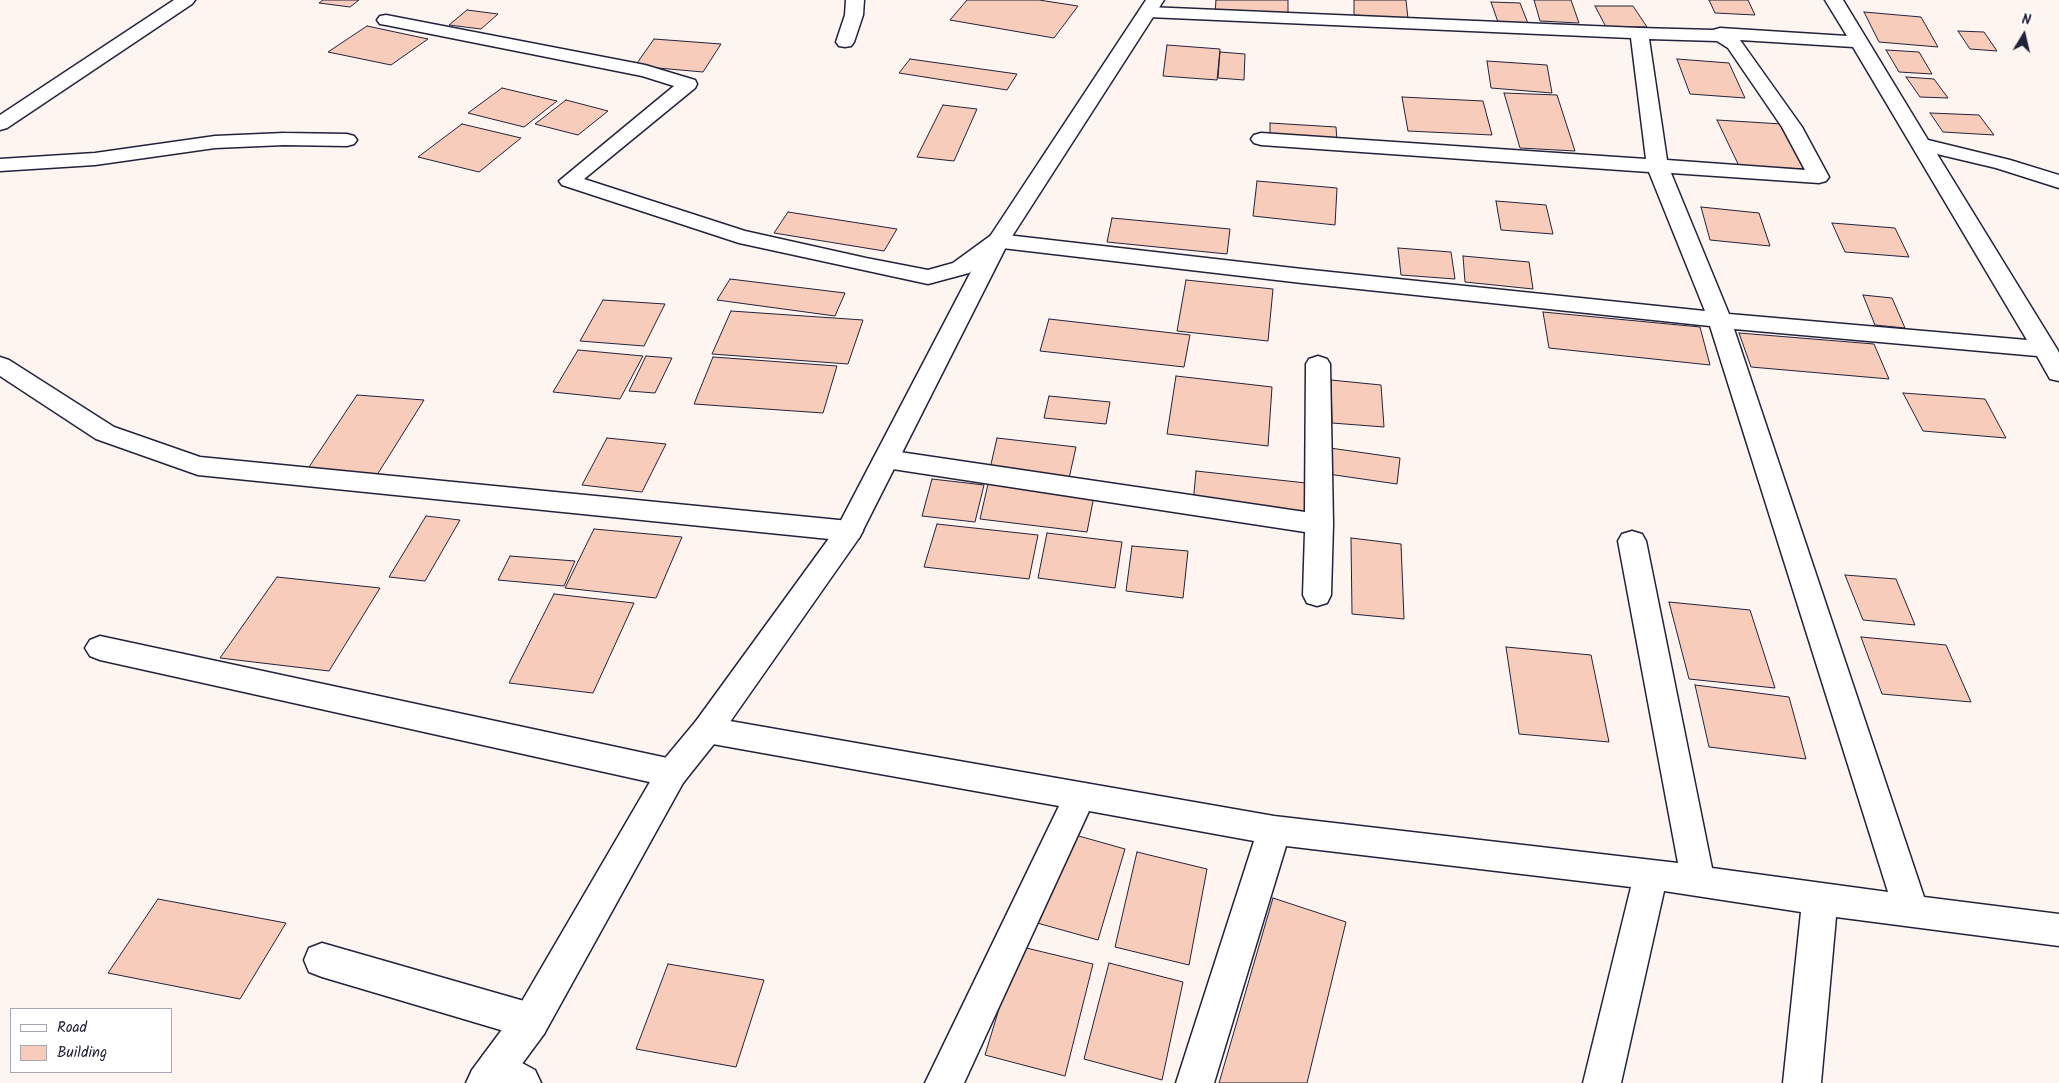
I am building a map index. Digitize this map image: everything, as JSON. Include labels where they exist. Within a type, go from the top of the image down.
[{"type":"street","points":[[0,124],[186,0]]},
{"type":"street","points":[[845,42],[854,16],[855,0]]},
{"type":"street","points":[[1834,0],[2055,364]]},
{"type":"street","points":[[501,1078],[672,773],[707,730],[849,531],[998,241],[1152,6],[1720,36],[1734,44],[1792,127],[1818,177],[1261,139]]},
{"type":"street","points":[[386,20],[645,71],[688,84],[569,181],[739,236],[866,266],[928,277],[961,268],[998,241],[1302,276],[1720,320],[2055,364]]},
{"type":"street","points":[[1639,33],[1656,165],[1720,320],[1911,909]]},
{"type":"street","points":[[1720,36],[1720,33],[1859,42]]},
{"type":"street","points":[[0,165],[95,159],[215,142],[284,139],[347,140]]},
{"type":"street","points":[[1921,144],[2003,164],[2059,182]]},
{"type":"street","points":[[1318,364],[1318,595]]},
{"type":"street","points":[[0,365],[105,433],[198,466],[849,531]]},
{"type":"street","points":[[886,459],[1319,524]]},
{"type":"street","points":[[1632,541],[1698,881]]},
{"type":"street","points":[[100,648],[672,773]]},
{"type":"street","points":[[707,730],[1274,830],[1651,874],[2059,930]]},
{"type":"street","points":[[944,1083],[1080,795]]},
{"type":"street","points":[[1195,1083],[1274,830]]},
{"type":"street","points":[[1602,1083],[1651,874]]},
{"type":"street","points":[[1802,1083],[1820,898]]},
{"type":"street","points":[[322,960],[532,1021]]},
{"type":"building","points":[[323,0],[359,0],[350,7],[319,3]]},
{"type":"building","points":[[967,0],[1039,0],[1078,6],[1054,38],[950,20]]},
{"type":"building","points":[[1216,0],[1288,0],[1288,18],[1215,14]]},
{"type":"building","points":[[1354,0],[1406,0],[1408,19],[1354,15]]},
{"type":"building","points":[[1534,0],[1571,0],[1579,23],[1540,21]]},
{"type":"building","points":[[1709,0],[1748,0],[1755,15],[1715,13]]},
{"type":"building","points":[[1491,2],[1520,3],[1529,26],[1499,25]]},
{"type":"building","points":[[1595,6],[1633,6],[1647,27],[1606,27]]},
{"type":"building","points":[[467,10],[498,14],[481,29],[449,25]]},
{"type":"building","points":[[1864,12],[1921,17],[1938,47],[1879,42]]},
{"type":"building","points":[[367,26],[428,39],[391,65],[328,52]]},
{"type":"building","points":[[1958,31],[1984,32],[1997,51],[1970,49]]},
{"type":"building","points":[[654,39],[721,44],[703,72],[635,66]]},
{"type":"building","points":[[1167,45],[1220,49],[1217,80],[1163,76]]},
{"type":"building","points":[[1886,50],[1919,52],[1932,74],[1899,72]]},
{"type":"building","points":[[1220,52],[1245,54],[1244,80],[1218,78]]},
{"type":"building","points":[[910,59],[1017,74],[1007,90],[899,73]]},
{"type":"building","points":[[1677,59],[1729,63],[1745,98],[1690,94]]},
{"type":"building","points":[[1487,61],[1547,65],[1552,93],[1491,88]]},
{"type":"building","points":[[1906,77],[1934,79],[1948,98],[1920,97]]},
{"type":"building","points":[[502,88],[557,101],[524,127],[468,113]]},
{"type":"building","points":[[1504,93],[1557,95],[1575,151],[1520,148]]},
{"type":"building","points":[[1402,97],[1483,101],[1492,135],[1408,131]]},
{"type":"building","points":[[566,100],[608,111],[578,135],[535,124]]},
{"type":"building","points":[[943,105],[977,109],[954,161],[917,157]]},
{"type":"building","points":[[1930,113],[1979,115],[1994,135],[1943,132]]},
{"type":"building","points":[[1717,120],[1782,124],[1807,169],[1739,166]]},
{"type":"building","points":[[1270,123],[1336,127],[1337,141],[1270,137]]},
{"type":"building","points":[[462,124],[521,138],[479,172],[418,157]]},
{"type":"building","points":[[1257,181],[1337,188],[1335,225],[1253,216]]},
{"type":"building","points":[[1496,201],[1546,205],[1553,234],[1501,230]]},
{"type":"building","points":[[1701,207],[1759,213],[1770,246],[1710,240]]},
{"type":"building","points":[[788,212],[897,229],[884,251],[774,233]]},
{"type":"building","points":[[1112,218],[1230,229],[1227,254],[1107,242]]},
{"type":"building","points":[[1832,223],[1895,228],[1909,257],[1845,252]]},
{"type":"building","points":[[1398,248],[1451,252],[1455,279],[1401,275]]},
{"type":"building","points":[[1463,256],[1529,262],[1533,289],[1465,282]]},
{"type":"building","points":[[730,279],[845,293],[835,316],[717,300]]},
{"type":"building","points":[[1186,280],[1273,289],[1268,341],[1177,331]]},
{"type":"building","points":[[1863,295],[1892,298],[1905,328],[1875,325]]},
{"type":"building","points":[[603,300],[665,304],[644,346],[580,341]]},
{"type":"building","points":[[731,311],[863,320],[848,364],[712,354]]},
{"type":"building","points":[[1543,312],[1700,327],[1710,365],[1549,348]]},
{"type":"building","points":[[1049,319],[1190,335],[1184,367],[1040,351]]},
{"type":"building","points":[[1739,333],[1874,344],[1889,379],[1751,367]]},
{"type":"building","points":[[578,350],[643,356],[620,399],[553,392]]},
{"type":"building","points":[[646,356],[672,358],[655,393],[629,391]]},
{"type":"building","points":[[713,357],[837,366],[823,413],[694,404]]},
{"type":"building","points":[[1176,376],[1272,387],[1268,446],[1167,434]]},
{"type":"building","points":[[1331,380],[1381,385],[1384,427],[1332,423]]},
{"type":"building","points":[[1903,393],[1985,399],[2006,438],[1923,431]]},
{"type":"building","points":[[357,395],[424,400],[377,475],[307,470]]},
{"type":"building","points":[[1049,396],[1110,402],[1106,424],[1044,418]]},
{"type":"building","points":[[607,438],[666,444],[642,492],[582,485]]},
{"type":"building","points":[[997,438],[1076,447],[1068,483],[989,473]]},
{"type":"building","points":[[1330,448],[1400,458],[1397,484],[1328,474]]},
{"type":"building","points":[[1196,471],[1306,483],[1305,516],[1193,504]]},
{"type":"building","points":[[932,479],[984,485],[975,522],[922,516]]},
{"type":"building","points":[[988,484],[1094,496],[1087,532],[980,519]]},
{"type":"building","points":[[426,516],[460,520],[425,581],[389,577]]},
{"type":"building","points":[[937,524],[1038,535],[1029,579],[924,567]]},
{"type":"building","points":[[594,529],[682,537],[656,598],[565,588]]},
{"type":"building","points":[[1047,533],[1122,542],[1115,588],[1038,578]]},
{"type":"building","points":[[1351,538],[1401,544],[1404,619],[1352,614]]},
{"type":"building","points":[[1132,546],[1188,551],[1183,598],[1126,591]]},
{"type":"building","points":[[510,556],[575,561],[564,586],[498,580]]},
{"type":"building","points":[[1845,575],[1896,579],[1915,625],[1863,620]]},
{"type":"building","points":[[277,577],[380,588],[329,671],[220,658]]},
{"type":"building","points":[[554,594],[634,603],[593,693],[509,683]]},
{"type":"building","points":[[1669,602],[1750,610],[1775,688],[1689,679]]},
{"type":"building","points":[[1861,637],[1946,645],[1971,702],[1882,694]]},
{"type":"building","points":[[1506,647],[1591,655],[1609,742],[1519,734]]},
{"type":"building","points":[[1695,685],[1789,697],[1806,759],[1709,747]]},
{"type":"building","points":[[1061,831],[1125,849],[1098,940],[1030,921]]},
{"type":"building","points":[[1137,852],[1207,869],[1189,965],[1115,947]]},
{"type":"building","points":[[1273,898],[1346,922],[1307,1083],[1219,1083]]},
{"type":"building","points":[[158,899],[286,923],[240,999],[108,973]]},
{"type":"building","points":[[1018,946],[1093,964],[1065,1076],[985,1055]]},
{"type":"building","points":[[1109,963],[1183,982],[1162,1080],[1084,1059]]},
{"type":"building","points":[[668,964],[764,980],[736,1067],[636,1049]]}]
